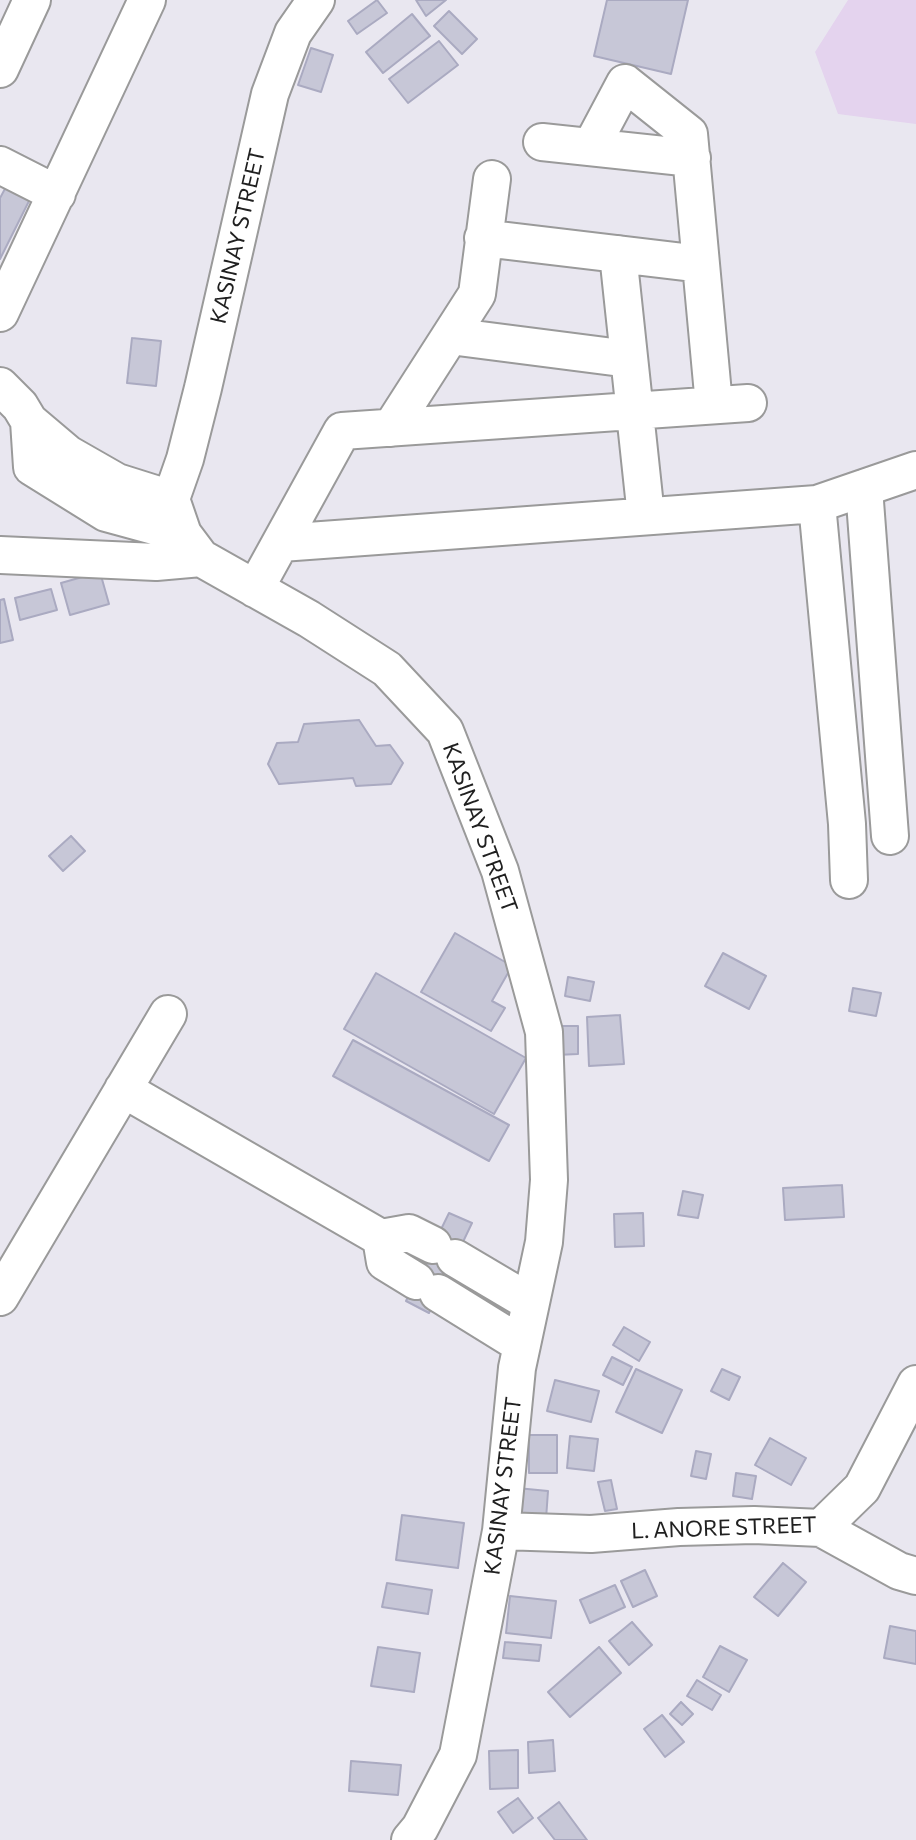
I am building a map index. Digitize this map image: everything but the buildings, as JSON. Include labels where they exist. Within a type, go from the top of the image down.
[{"type":"street","points":[[0,69],[32,0]]},
{"type":"street","points":[[0,313],[147,0]]},
{"type":"street","name":"KASINAY STREET","points":[[171,499],[203,388],[270,94],[293,33],[316,0]]},
{"type":"street","points":[[255,589],[342,431],[731,404],[701,264],[689,134],[625,83],[591,147]]},
{"type":"street","points":[[542,142],[692,158]]},
{"type":"street","points":[[0,165],[57,194]]},
{"type":"street","points":[[391,428],[477,294],[492,179]]},
{"type":"street","points":[[483,238],[701,264]]},
{"type":"street","points":[[618,254],[646,516]]},
{"type":"street","points":[[450,336],[629,359]]},
{"type":"street","points":[[0,386],[20,406],[29,421],[112,498],[171,499],[192,546],[156,562],[0,555]]},
{"type":"street","points":[[0,441],[29,421]]},
{"type":"street","points":[[281,543],[817,504],[916,470]]},
{"type":"street","points":[[847,824],[903,840],[864,488]]},
{"type":"street","points":[[88,557],[112,498]]},
{"type":"street","name":"KASINAY STREET","points":[[112,498],[387,669],[445,731],[500,871],[544,1032],[549,1180],[544,1242],[517,1368],[501,1531],[458,1755],[420,1828],[410,1840]]},
{"type":"street","points":[[817,504],[847,824],[849,880]]},
{"type":"street","points":[[0,1297],[168,1014]]},
{"type":"street","points":[[123,1089],[381,1238],[409,1233],[531,1303]]},
{"type":"street","points":[[381,1238],[385,1262],[522,1345]]},
{"type":"street","name":"L. ANORE STREET","points":[[501,1531],[591,1534],[754,1525],[821,1528],[862,1488],[916,1384]]},
{"type":"street","points":[[821,1528],[899,1571],[916,1576]]},
{"type":"shaded area","points":[[848,0],[916,0],[916,124],[838,114],[815,52]]}]
